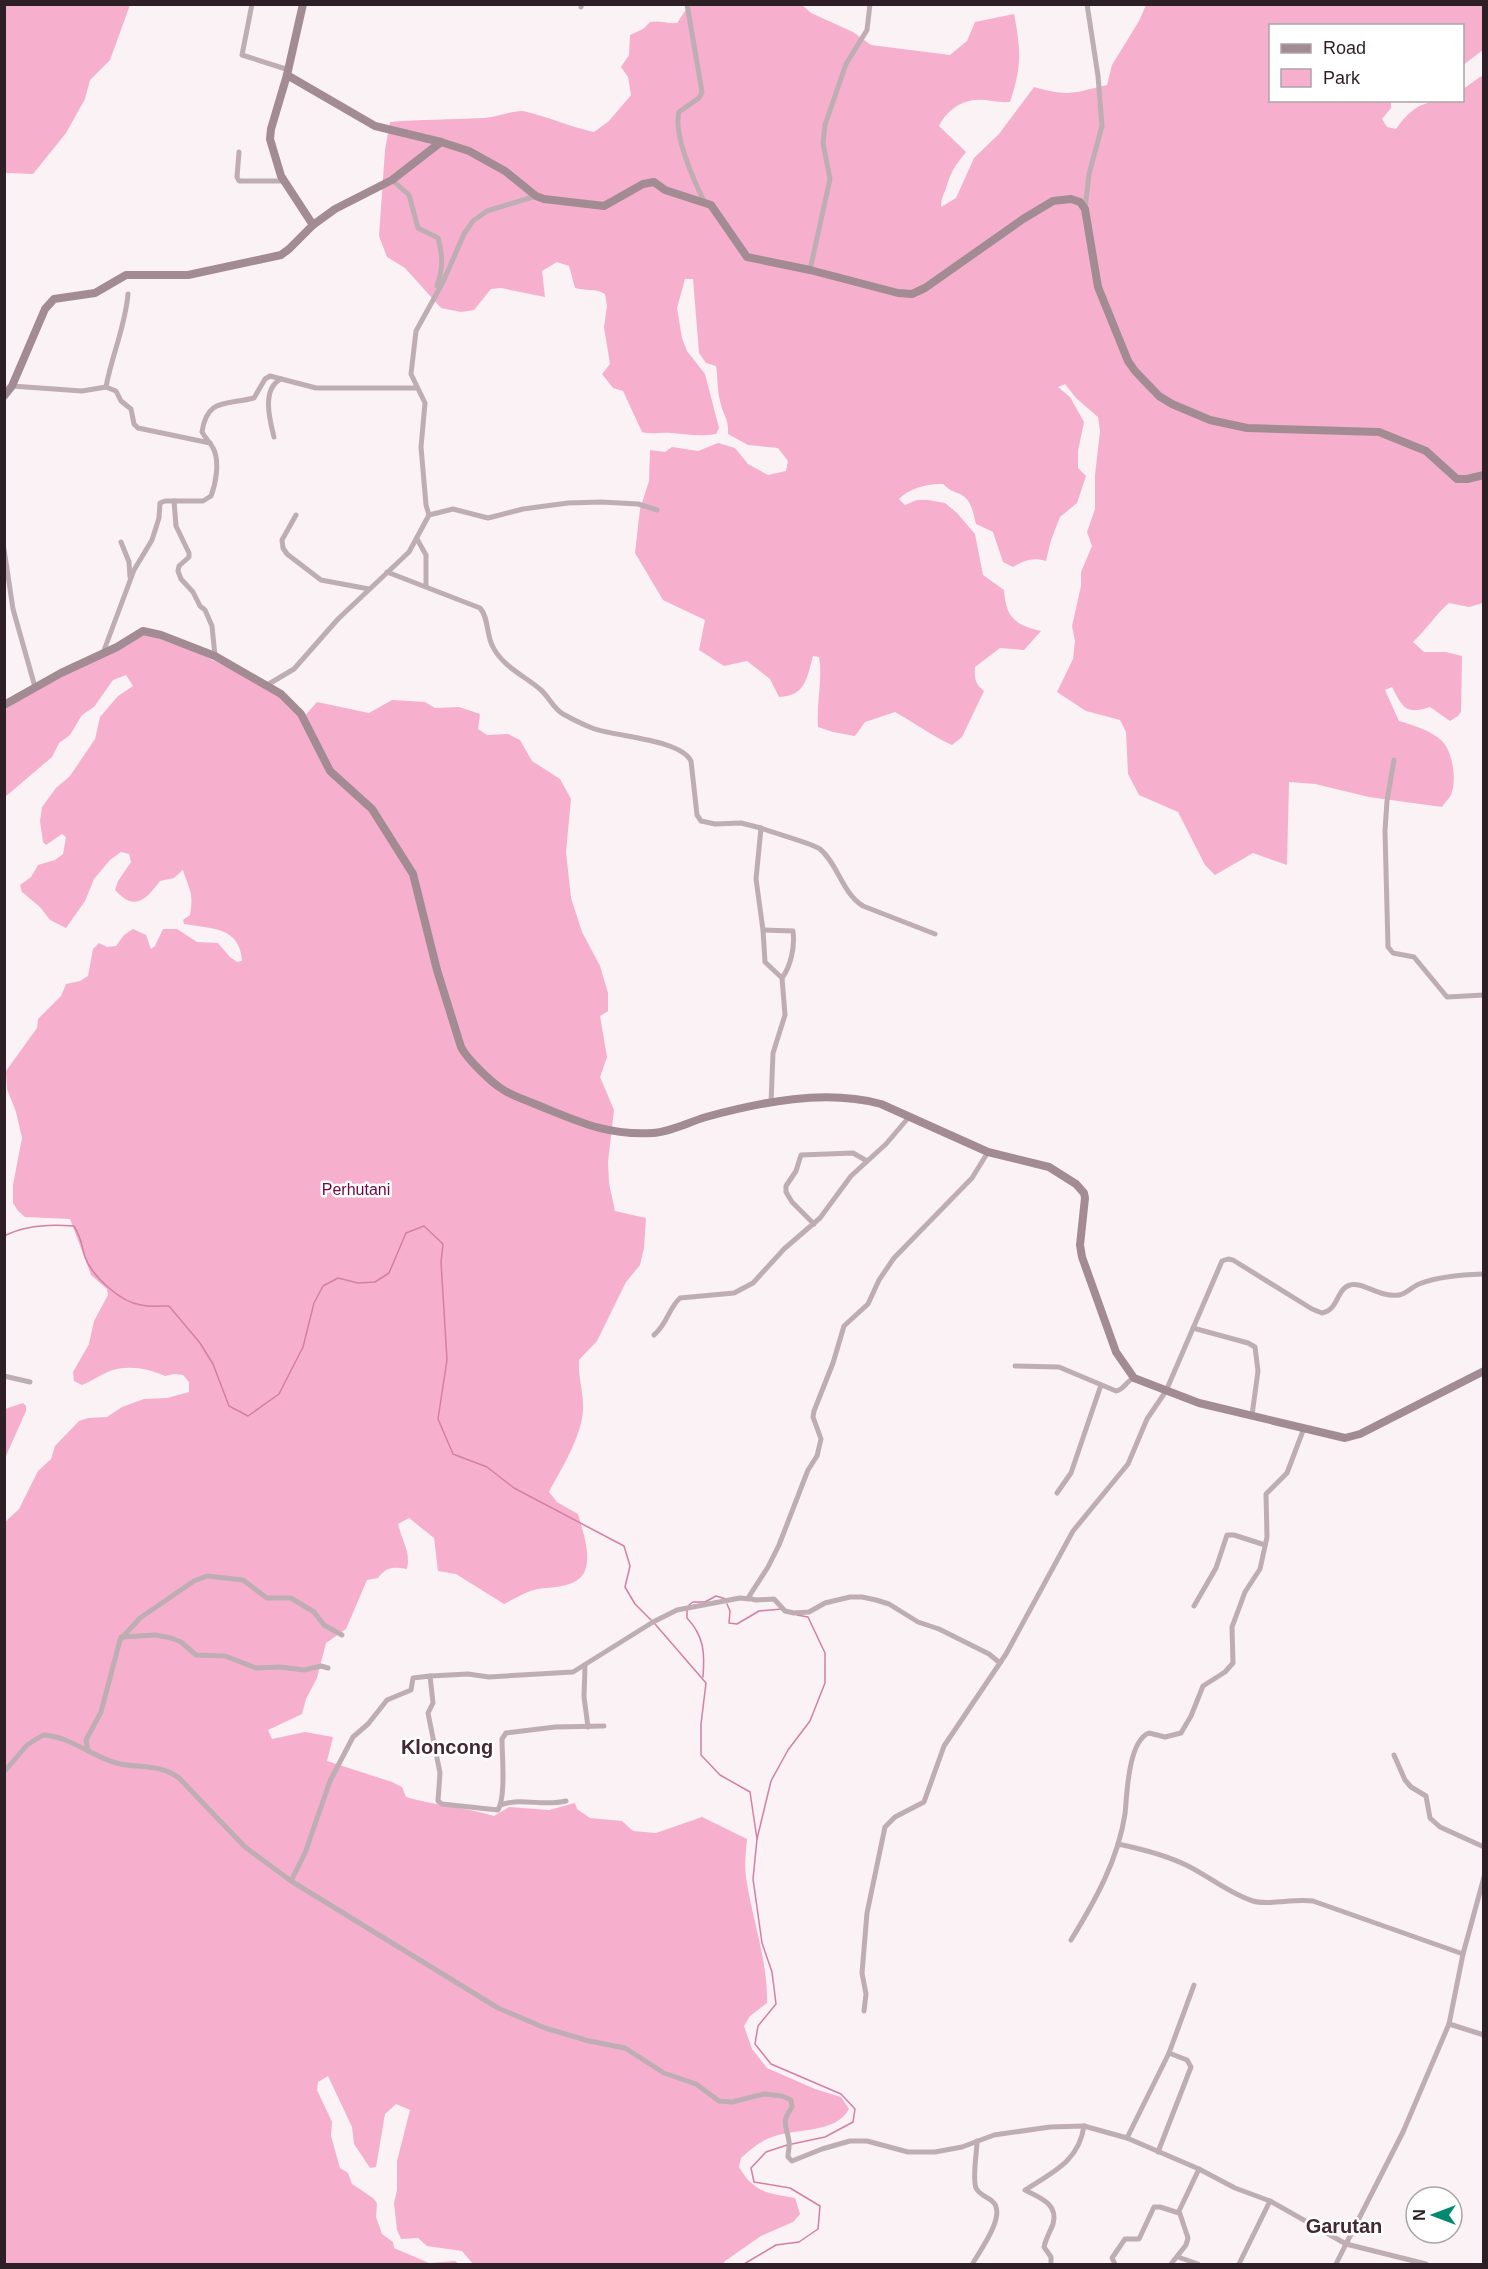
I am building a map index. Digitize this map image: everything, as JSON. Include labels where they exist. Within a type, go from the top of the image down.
[{"type":"street","points":[[252,4],[242,55],[288,73],[369,124],[469,151],[513,176],[536,196],[551,201],[604,206],[650,182],[675,194],[704,201],[717,210],[747,257],[810,270],[890,292],[912,294],[925,288],[1023,219],[1053,201],[1071,199],[1080,202],[1085,209]]},
{"type":"street","points":[[303,4],[288,73],[270,134],[271,144],[284,181],[313,225]]},
{"type":"street","points":[[687,4],[702,92],[699,98],[679,112],[677,120],[685,153],[704,201]]},
{"type":"street","points":[[810,270],[829,194],[830,179],[823,142],[825,125],[846,64],[867,30],[870,4]]},
{"type":"street","points":[[1087,4],[1102,106],[1102,126],[1089,174],[1085,209],[1095,274],[1102,299],[1128,361],[1135,371],[1159,396],[1190,412],[1227,426],[1386,433],[1426,451],[1457,479],[1484,475]]},
{"type":"street","points":[[4,396],[12,386],[45,309],[54,298],[95,293],[126,275],[188,275],[280,255],[313,225],[335,209],[392,180],[441,142]]},
{"type":"street","points":[[238,152],[237,177],[239,181],[284,181]]},
{"type":"street","points":[[392,180],[409,195],[415,225],[438,238],[443,256],[435,296]]},
{"type":"street","points":[[267,685],[284,677],[299,665],[330,627],[409,552],[417,539],[429,515],[425,502],[421,447],[425,406],[411,374],[414,339],[464,234],[477,217],[493,209],[536,196]]},
{"type":"street","points":[[106,387],[111,361],[126,316],[128,294]]},
{"type":"street","points":[[103,654],[134,570],[152,540],[159,518],[160,502],[203,501],[211,496],[216,464],[215,452],[202,431],[206,415],[211,409],[218,405],[254,398],[268,377],[316,388],[417,388]]},
{"type":"street","points":[[274,437],[268,404],[275,383],[283,379]]},
{"type":"street","points":[[12,386],[82,391],[106,387],[116,391],[121,401],[131,409],[134,424],[138,428],[210,443]]},
{"type":"street","points":[[174,501],[176,526],[189,553],[189,557],[179,566],[178,571],[181,579],[205,610],[212,626],[215,656]]},
{"type":"street","points":[[429,515],[453,509],[488,518],[523,509],[568,503],[601,502],[638,504],[657,510]]},
{"type":"street","points":[[296,515],[282,540],[287,554],[321,580],[369,589]]},
{"type":"street","points":[[417,539],[426,555],[426,586]]},
{"type":"street","points":[[121,542],[129,562],[130,582]]},
{"type":"street","points":[[4,549],[12,609],[35,687]]},
{"type":"street","points":[[387,572],[482,610],[489,639],[496,654],[541,690],[552,705],[563,714],[604,732],[656,742],[688,756],[697,815],[701,821],[761,828],[818,848],[826,855],[853,898],[863,906],[935,934]]},
{"type":"street","points":[[4,705],[35,687],[122,645],[139,633],[149,631],[215,656],[267,685],[287,699],[301,714],[330,771],[372,809],[409,867],[416,882],[437,970],[461,1047],[468,1057],[500,1088],[588,1126],[641,1133],[662,1132],[694,1120],[762,1105],[817,1098],[853,1098],[881,1104],[988,1152],[1049,1167],[1076,1184],[1084,1193],[1085,1205],[1080,1245],[1082,1257],[1116,1352],[1134,1378],[1199,1403],[1338,1437],[1352,1437],[1484,1371]]},
{"type":"street","points":[[1394,760],[1385,831],[1388,948],[1393,953],[1414,957],[1447,997],[1484,995]]},
{"type":"street","points":[[761,828],[756,879],[766,964],[782,978]]},
{"type":"street","points":[[762,1105],[773,1053],[785,1015],[782,978],[788,968],[794,938],[793,931],[789,929],[763,930]]},
{"type":"street","points":[[654,1335],[666,1324],[673,1306],[680,1298],[724,1295],[748,1287],[784,1249],[814,1224],[851,1176],[886,1144],[909,1117]]},
{"type":"street","points":[[749,1599],[748,1596],[768,1567],[779,1545],[808,1470],[817,1456],[821,1439],[813,1417],[814,1411],[833,1363],[844,1326],[868,1304],[879,1280],[894,1258],[972,1179],[988,1152]]},
{"type":"street","points":[[814,1224],[792,1202],[786,1192],[786,1186],[796,1171],[801,1155],[853,1153],[867,1161]]},
{"type":"street","points":[[864,2012],[866,1994],[862,1973],[867,1913],[884,1830],[891,1821],[924,1802],[948,1740],[1000,1663],[1073,1531],[1126,1468],[1147,1419],[1166,1391],[1219,1266],[1225,1259],[1233,1260],[1322,1313],[1330,1311],[1343,1290],[1353,1284],[1362,1285],[1379,1294],[1400,1295],[1430,1281],[1484,1274]]},
{"type":"street","points":[[1193,1328],[1255,1347],[1258,1371],[1251,1415]]},
{"type":"street","points":[[1015,1366],[1059,1367],[1119,1391],[1134,1378]]},
{"type":"street","points":[[4,1376],[30,1382]]},
{"type":"street","points":[[1057,1493],[1071,1473],[1101,1385]]},
{"type":"street","points":[[1071,1940],[1100,1889],[1118,1844],[1125,1814],[1128,1774],[1139,1742],[1144,1735],[1149,1733],[1165,1737],[1181,1733],[1191,1716],[1203,1686],[1225,1672],[1233,1663],[1232,1627],[1245,1592],[1260,1569],[1268,1533],[1266,1494],[1287,1473],[1304,1428]]},
{"type":"street","points":[[1194,1606],[1216,1568],[1227,1535],[1265,1545]]},
{"type":"street","points":[[88,1751],[86,1740],[101,1712],[122,1637],[140,1618],[194,1581],[209,1576],[243,1580],[267,1598],[291,1598],[314,1612],[324,1625],[342,1635]]},
{"type":"street","points":[[291,1881],[309,1843],[330,1781],[353,1737],[368,1724],[387,1700],[411,1690],[413,1678],[468,1674],[489,1677],[568,1673],[677,1610],[740,1598],[774,1599],[785,1611],[794,1612],[809,1612],[825,1603],[850,1597],[876,1599],[889,1604],[918,1622],[939,1629],[989,1654],[1000,1663]]},
{"type":"street","points":[[122,1637],[156,1635],[171,1638],[181,1641],[196,1655],[225,1656],[256,1668],[280,1667],[304,1670],[321,1666],[328,1668]]},
{"type":"street","points":[[585,1665],[584,1697],[588,1726]]},
{"type":"street","points":[[430,1676],[433,1703],[428,1713],[440,1773],[438,1801],[444,1805],[495,1811],[501,1805],[514,1801],[550,1805],[566,1801]]},
{"type":"street","points":[[501,1805],[504,1735],[510,1732],[555,1726],[604,1726]]},
{"type":"street","points":[[4,1772],[27,1745],[40,1736],[61,1738],[115,1763],[156,1767],[174,1774],[245,1847],[291,1881],[498,2008],[555,2031],[625,2048],[664,2073],[696,2084],[718,2102],[732,2102],[764,2094],[788,2098],[793,2104],[784,2120],[790,2145],[788,2157],[792,2161],[850,2141],[867,2141],[897,2150],[920,2153],[946,2151],[1011,2132],[1084,2126],[1127,2138],[1199,2169],[1235,2188],[1270,2201],[1346,2244],[1426,2265]]},
{"type":"street","points":[[1394,1755],[1405,1780],[1411,1787],[1426,1796],[1430,1818],[1440,1827],[1484,1847]]},
{"type":"street","points":[[1118,1844],[1166,1856],[1246,1899],[1257,1902],[1313,1901],[1463,1954]]},
{"type":"street","points":[[1336,2265],[1402,2132],[1449,2024],[1463,1954],[1484,1877]]},
{"type":"street","points":[[1127,2138],[1169,2053],[1194,1985]]},
{"type":"street","points":[[1449,2024],[1484,2035]]},
{"type":"street","points":[[1158,2152],[1191,2067],[1187,2060],[1169,2053]]},
{"type":"street","points":[[1052,2265],[1051,2257],[1044,2247],[1053,2223],[1053,2211],[1050,2205],[1025,2190],[1068,2160],[1082,2140],[1084,2126]]},
{"type":"street","points":[[973,2263],[998,2215],[994,2203],[979,2192],[975,2185],[977,2141]]},
{"type":"street","points":[[1179,2213],[1199,2169]]},
{"type":"street","points":[[1239,2265],[1270,2201]]},
{"type":"street","points":[[1115,2265],[1112,2258],[1120,2242],[1125,2239],[1139,2240],[1154,2207],[1179,2213],[1186,2228],[1188,2238],[1186,2245],[1171,2265]]},
{"type":"street","points":[[1178,2257],[1198,2265]]},
{"type":"green space","points":[[4,5],[130,5],[110,60],[90,80],[85,99],[66,133],[33,174],[5,173]]},
{"type":"green space","points":[[689,5],[802,5],[811,13],[853,32],[871,45],[950,55],[967,41],[975,22],[1014,14],[1019,58],[1017,78],[1010,102],[980,100],[964,103],[949,112],[939,126],[966,152],[951,175],[941,207],[956,198],[974,158],[999,134],[1034,87],[1071,93],[1107,85],[1112,65],[1146,5],[1483,5],[1483,50],[1464,64],[1464,24],[1269,24],[1269,102],[1391,102],[1391,108],[1382,119],[1387,127],[1396,129],[1410,112],[1424,104],[1464,102],[1464,88],[1483,75],[1483,603],[1469,607],[1449,603],[1413,642],[1424,652],[1446,652],[1462,656],[1461,712],[1458,716],[1450,721],[1430,707],[1410,710],[1402,705],[1392,687],[1385,690],[1399,721],[1433,734],[1442,741],[1449,752],[1454,782],[1451,795],[1442,807],[1369,797],[1315,784],[1289,782],[1287,865],[1253,853],[1215,875],[1205,865],[1178,812],[1139,795],[1128,774],[1126,732],[1120,720],[1086,711],[1057,692],[1073,659],[1075,641],[1072,626],[1081,586],[1081,572],[1092,546],[1087,532],[1095,509],[1095,475],[1100,431],[1098,417],[1076,398],[1065,384],[1058,387],[1070,397],[1084,422],[1078,451],[1078,468],[1086,476],[1077,503],[1060,517],[1046,561],[1029,560],[1013,567],[1003,562],[993,532],[976,524],[967,500],[943,484],[919,487],[899,499],[905,505],[917,500],[945,503],[957,513],[975,534],[983,575],[1004,590],[1010,614],[1018,623],[1041,631],[1024,650],[1000,648],[975,667],[976,680],[984,691],[962,737],[952,745],[895,712],[865,722],[855,736],[818,727],[819,657],[813,656],[807,678],[800,689],[788,696],[779,697],[770,679],[747,661],[724,666],[699,650],[705,620],[663,600],[635,553],[640,509],[649,481],[650,450],[665,452],[672,447],[698,451],[718,443],[735,448],[748,464],[768,475],[786,471],[788,461],[778,448],[748,445],[728,434],[727,420],[719,397],[716,366],[706,363],[699,353],[693,279],[685,279],[677,308],[682,338],[687,351],[705,374],[719,428],[716,434],[704,435],[646,433],[642,432],[623,391],[613,388],[602,374],[610,364],[604,327],[607,306],[605,294],[575,288],[569,266],[557,262],[542,271],[545,297],[501,288],[491,289],[474,310],[461,312],[441,308],[405,268],[387,257],[379,236],[385,150],[390,122],[487,118],[523,111],[594,132],[609,121],[631,95],[628,77],[621,67],[629,55],[630,35],[643,29],[650,22],[677,23]]},
{"type":"green space","name":"Perhutani","points":[[146,634],[195,651],[243,675],[285,700],[301,720],[317,702],[369,713],[392,700],[425,702],[435,708],[459,707],[480,714],[478,729],[487,735],[508,734],[520,740],[532,761],[560,779],[571,799],[566,852],[571,898],[582,932],[600,966],[608,993],[608,1011],[600,1016],[607,1057],[600,1077],[614,1110],[608,1162],[609,1183],[615,1211],[646,1218],[644,1248],[640,1265],[626,1282],[597,1341],[579,1360],[583,1411],[579,1432],[549,1492],[557,1502],[578,1514],[587,1551],[585,1570],[581,1577],[570,1584],[534,1590],[504,1604],[456,1574],[438,1571],[434,1538],[409,1518],[398,1524],[407,1552],[407,1569],[391,1568],[384,1571],[378,1578],[367,1580],[346,1629],[326,1643],[317,1678],[306,1699],[302,1714],[268,1730],[272,1739],[305,1732],[333,1737],[327,1761],[392,1782],[402,1787],[406,1797],[417,1800],[494,1816],[509,1807],[549,1810],[575,1803],[577,1809],[590,1818],[622,1821],[633,1831],[656,1833],[702,1817],[747,1839],[746,1877],[767,1987],[767,2003],[750,2016],[744,2026],[752,2049],[767,2068],[815,2089],[841,2097],[849,2109],[835,2123],[781,2134],[755,2146],[741,2158],[739,2167],[750,2182],[769,2193],[795,2198],[800,2214],[793,2222],[761,2236],[723,2264],[473,2264],[462,2251],[427,2246],[418,2238],[401,2239],[397,2230],[394,2203],[397,2190],[397,2161],[410,2110],[396,2104],[385,2114],[376,2167],[370,2168],[354,2144],[352,2127],[328,2076],[318,2082],[317,2090],[332,2122],[331,2136],[340,2168],[348,2173],[352,2184],[377,2203],[376,2217],[382,2234],[393,2242],[394,2248],[429,2263],[455,2261],[459,2264],[5,2264],[5,1522],[19,1509],[38,1471],[51,1459],[55,1446],[79,1421],[107,1417],[122,1407],[144,1399],[167,1398],[189,1392],[189,1382],[183,1375],[165,1376],[139,1368],[113,1370],[82,1385],[74,1381],[73,1372],[89,1344],[94,1321],[108,1295],[107,1289],[91,1275],[70,1219],[25,1217],[13,1203],[13,1185],[22,1138],[16,1112],[7,1089],[6,1071],[37,1028],[38,1019],[61,996],[66,984],[80,981],[88,976],[93,949],[99,943],[107,947],[116,946],[124,935],[133,929],[146,935],[151,949],[155,946],[163,929],[177,929],[197,942],[218,943],[230,957],[237,962],[242,961],[236,941],[230,935],[214,929],[184,924],[183,920],[190,915],[191,901],[183,870],[174,878],[160,881],[149,894],[134,902],[115,890],[118,881],[131,862],[129,854],[121,852],[110,860],[94,879],[85,901],[66,928],[50,920],[40,907],[22,892],[20,885],[31,877],[38,865],[55,860],[63,854],[66,837],[62,834],[46,845],[43,842],[40,821],[42,807],[56,788],[70,776],[95,739],[100,717],[118,696],[133,686],[126,675],[113,680],[94,707],[82,715],[70,735],[59,743],[52,757],[5,797],[5,709],[32,692]]},
{"type":"green space","points":[[23,1403],[26,1411],[5,1458],[5,1409]]},
{"type":"waterway","points":[[4,1236],[39,1226],[74,1226],[85,1257],[100,1280],[116,1294],[133,1303],[169,1306],[200,1343],[213,1364],[229,1406],[248,1416],[279,1394],[303,1347],[314,1303],[323,1286],[338,1278],[358,1283],[375,1282],[389,1273],[406,1233],[424,1226],[443,1244],[441,1262],[447,1360],[438,1419],[453,1454],[487,1467],[514,1488],[624,1546],[630,1566],[625,1587],[635,1604],[651,1620]]},
{"type":"waterway","points":[[689,1605],[693,1602],[705,1602],[716,1596],[726,1599]]},
{"type":"waterway","points":[[727,1604],[730,1611],[729,1623],[737,1624],[759,1611],[782,1609]]},
{"type":"waterway","points":[[687,1609],[687,1618],[697,1631],[702,1645],[703,1677]]},
{"type":"waterway","points":[[792,2144],[825,2137],[853,2122],[855,2109],[841,2094],[771,2064],[755,2044],[758,2026],[776,2004],[772,1972],[762,1943],[753,1879],[757,1839],[771,1781],[788,1750],[810,1721],[825,1683],[825,1653],[808,1617],[797,1615]]},
{"type":"waterway","points":[[655,1624],[706,1683],[701,1724],[701,1755],[720,1775],[750,1792],[757,1839]]},
{"type":"waterway","points":[[744,2264],[776,2245],[799,2242],[818,2229],[820,2206],[790,2188],[754,2182],[751,2168],[766,2152],[787,2145]]},
{"type":"district","name":"Kloncong","points":[[447,1747]]},
{"type":"district","name":"Garutan","points":[[1344,2226]]}]
